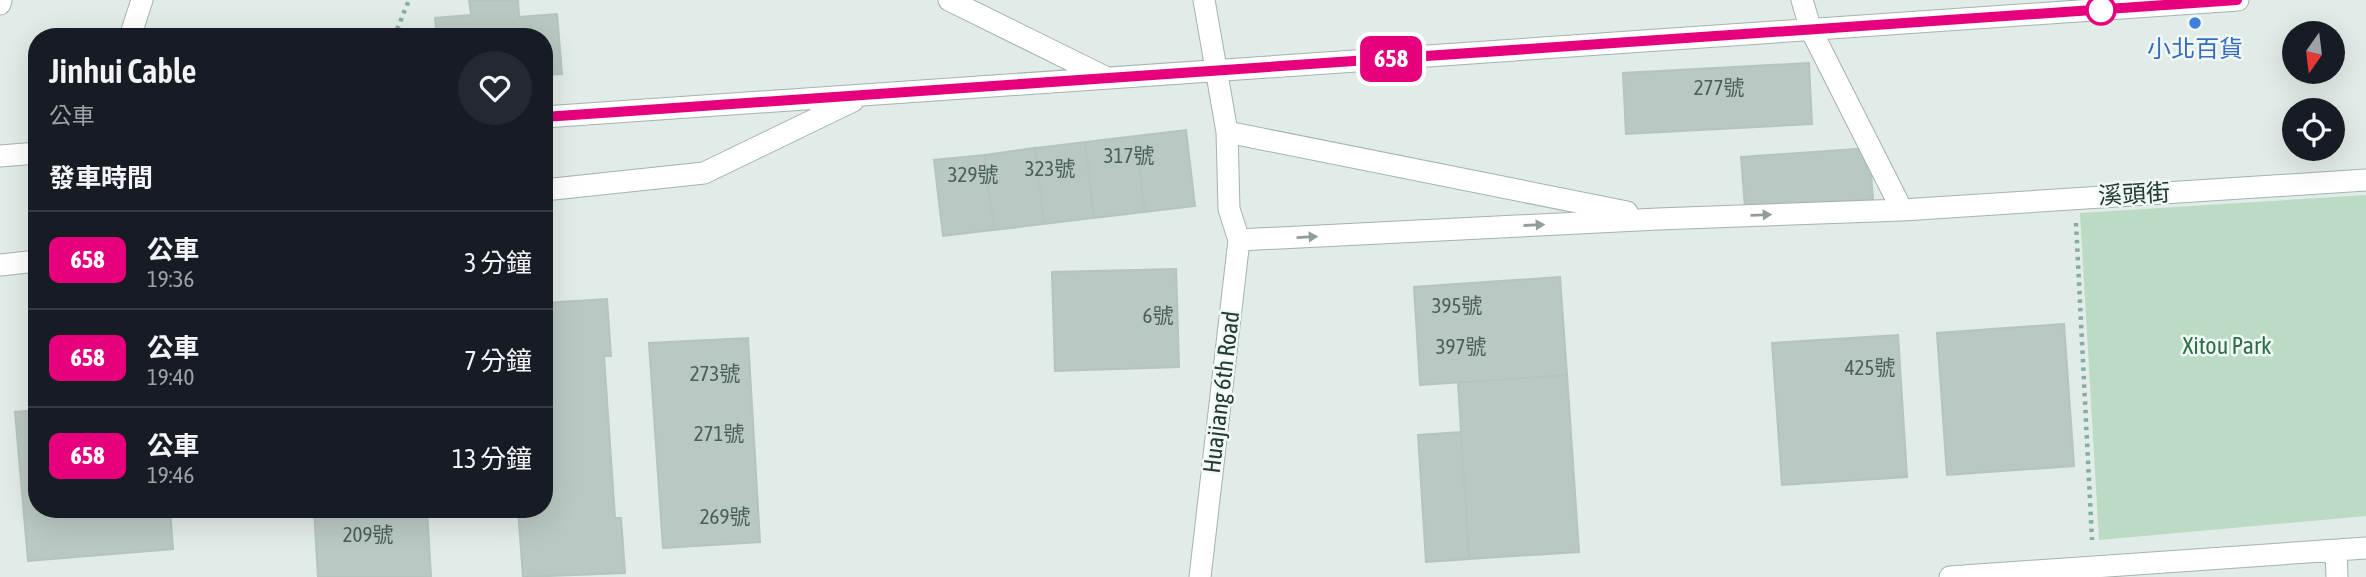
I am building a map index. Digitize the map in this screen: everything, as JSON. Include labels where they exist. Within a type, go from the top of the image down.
[{"type":"street","points":[[133,28],[142,0]]},
{"type":"street","points":[[949,0],[975,6],[1107,78]]},
{"type":"street","name":"Huajiang 6th Road","points":[[1200,577],[1239,240],[1229,209],[1227,132],[1204,0]]},
{"type":"street","points":[[1802,0],[1811,30],[1902,210]]},
{"type":"street","points":[[553,116],[2238,0]]},
{"type":"street","points":[[553,189],[704,173],[864,95]]},
{"type":"street","points":[[1227,132],[1658,219]]},
{"type":"street","points":[[0,156],[28,154]]},
{"type":"street","name":"溪頭街","points":[[1658,219],[1902,210],[2366,180]]},
{"type":"street","points":[[1239,240],[1658,219]]},
{"type":"street","points":[[0,265],[28,262]]},
{"type":"street","points":[[1950,577],[2366,548]]},
{"type":"street","points":[[2336,551],[2337,577]]},
{"type":"path","points":[[398,28],[409,0]]},
{"type":"path","points":[[2074,197],[2094,568]]},
{"type":"green space","name":"Xitou Park","points":[[2366,195],[2366,516],[2099,540],[2080,213]]},
{"type":"building","points":[[469,0],[518,0],[519,17],[557,14],[562,74],[553,74],[553,28],[436,28],[435,18],[471,15]]},
{"type":"building","points":[[1809,63],[1812,124],[1626,134],[1623,73]]},
{"type":"building","points":[[1186,130],[1195,206],[1145,212],[1135,136]]},
{"type":"building","points":[[1135,136],[1145,212],[1094,218],[1085,142]]},
{"type":"building","points":[[1085,142],[1094,218],[1044,224],[1035,148]]},
{"type":"building","points":[[1035,148],[1044,224],[994,230],[984,155]]},
{"type":"building","points":[[1869,148],[1873,199],[1745,208],[1741,157]]},
{"type":"building","points":[[984,155],[994,230],[943,236],[934,160]]},
{"type":"building","points":[[1176,269],[1179,367],[1055,371],[1052,272]]},
{"type":"building","points":[[1560,277],[1567,375],[1420,385],[1414,287]]},
{"type":"building","points":[[607,299],[611,356],[604,356],[615,518],[621,518],[625,573],[523,577],[519,518],[553,518],[553,302]]},
{"type":"building","points":[[2064,324],[2074,466],[1947,475],[1937,333]]},
{"type":"building","points":[[1898,335],[1907,477],[1782,485],[1772,343]]},
{"type":"building","points":[[748,338],[760,542],[663,548],[649,343]]},
{"type":"building","points":[[1567,375],[1579,552],[1469,559],[1458,383]]},
{"type":"building","points":[[28,411],[28,518],[171,518],[173,549],[28,561],[15,412]]},
{"type":"building","points":[[1461,432],[1469,559],[1426,562],[1418,435]]},
{"type":"building","points":[[315,518],[428,518],[431,577],[318,577]]},
{"type":"bus line","name":"658","points":[[553,116],[2237,0]]},
{"type":"place","name":"小北百貨","points":[[2195,23]]}]
